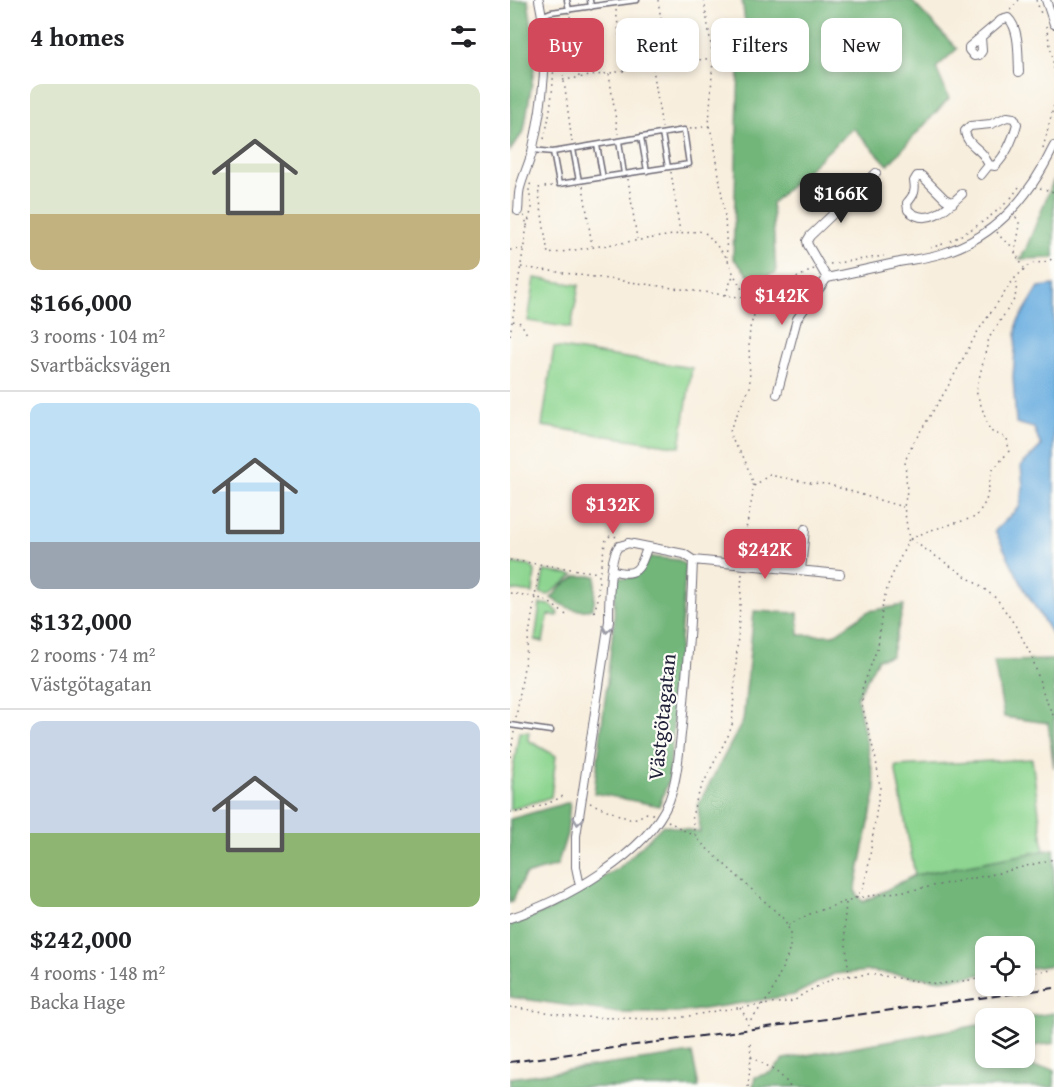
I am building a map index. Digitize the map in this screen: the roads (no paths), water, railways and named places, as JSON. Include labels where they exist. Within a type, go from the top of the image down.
[{"type":"street","points":[[518,211],[520,188],[532,150],[539,116],[543,82],[542,15],[538,0]]},
{"type":"street","points":[[1046,0],[1054,24]]},
{"type":"street","points":[[981,37],[1001,20],[1008,18],[1015,29],[1019,72]]},
{"type":"street","points":[[1007,117],[1014,118],[1017,124],[1007,151],[995,166],[989,165],[984,156],[965,136],[965,131],[970,126],[990,124],[1007,117]]},
{"type":"street","points":[[777,394],[797,319],[827,278],[950,251],[974,240],[1011,211],[1032,186],[1054,146]]},
{"type":"street","points":[[981,175],[989,165]]},
{"type":"street","points":[[827,278],[807,241],[876,173]]},
{"type":"street","points":[[952,202],[945,199],[922,176],[917,176],[914,181],[914,195],[907,202],[908,210],[917,218],[927,218],[941,212],[962,194]]},
{"type":"street","points":[[801,570],[805,529]]},
{"type":"street","points":[[580,886],[576,867],[576,836],[609,621],[609,594],[614,554],[619,546],[628,543],[684,554],[693,560],[840,574]]},
{"type":"street","points":[[612,570],[628,574],[634,572],[647,548]]},
{"type":"street","name":"Västgötagatan","points":[[510,918],[551,902],[605,871],[638,843],[660,818],[675,783],[678,763],[693,560]]},
{"type":"lane","points":[[567,0],[569,10]]},
{"type":"lane","points":[[590,0],[591,6]]},
{"type":"lane","points":[[542,15],[612,2],[637,0]]},
{"type":"lane","points":[[532,150],[553,152],[684,130],[689,164],[559,184],[553,152]]},
{"type":"lane","points":[[663,134],[669,167]]},
{"type":"lane","points":[[641,137],[647,171]]},
{"type":"lane","points":[[619,141],[625,174]]},
{"type":"lane","points":[[597,145],[603,177]]},
{"type":"lane","points":[[573,149],[580,181]]},
{"type":"lane","points":[[513,725],[550,731]]},
{"type":"water","points":[[1054,285],[1054,638],[1023,587],[995,531],[1020,506],[1023,487],[1021,466],[1041,446],[1034,428],[1016,423],[1013,377],[1017,323],[1039,287]]},
{"type":"railway","points":[[510,1062],[1054,988]]}]
